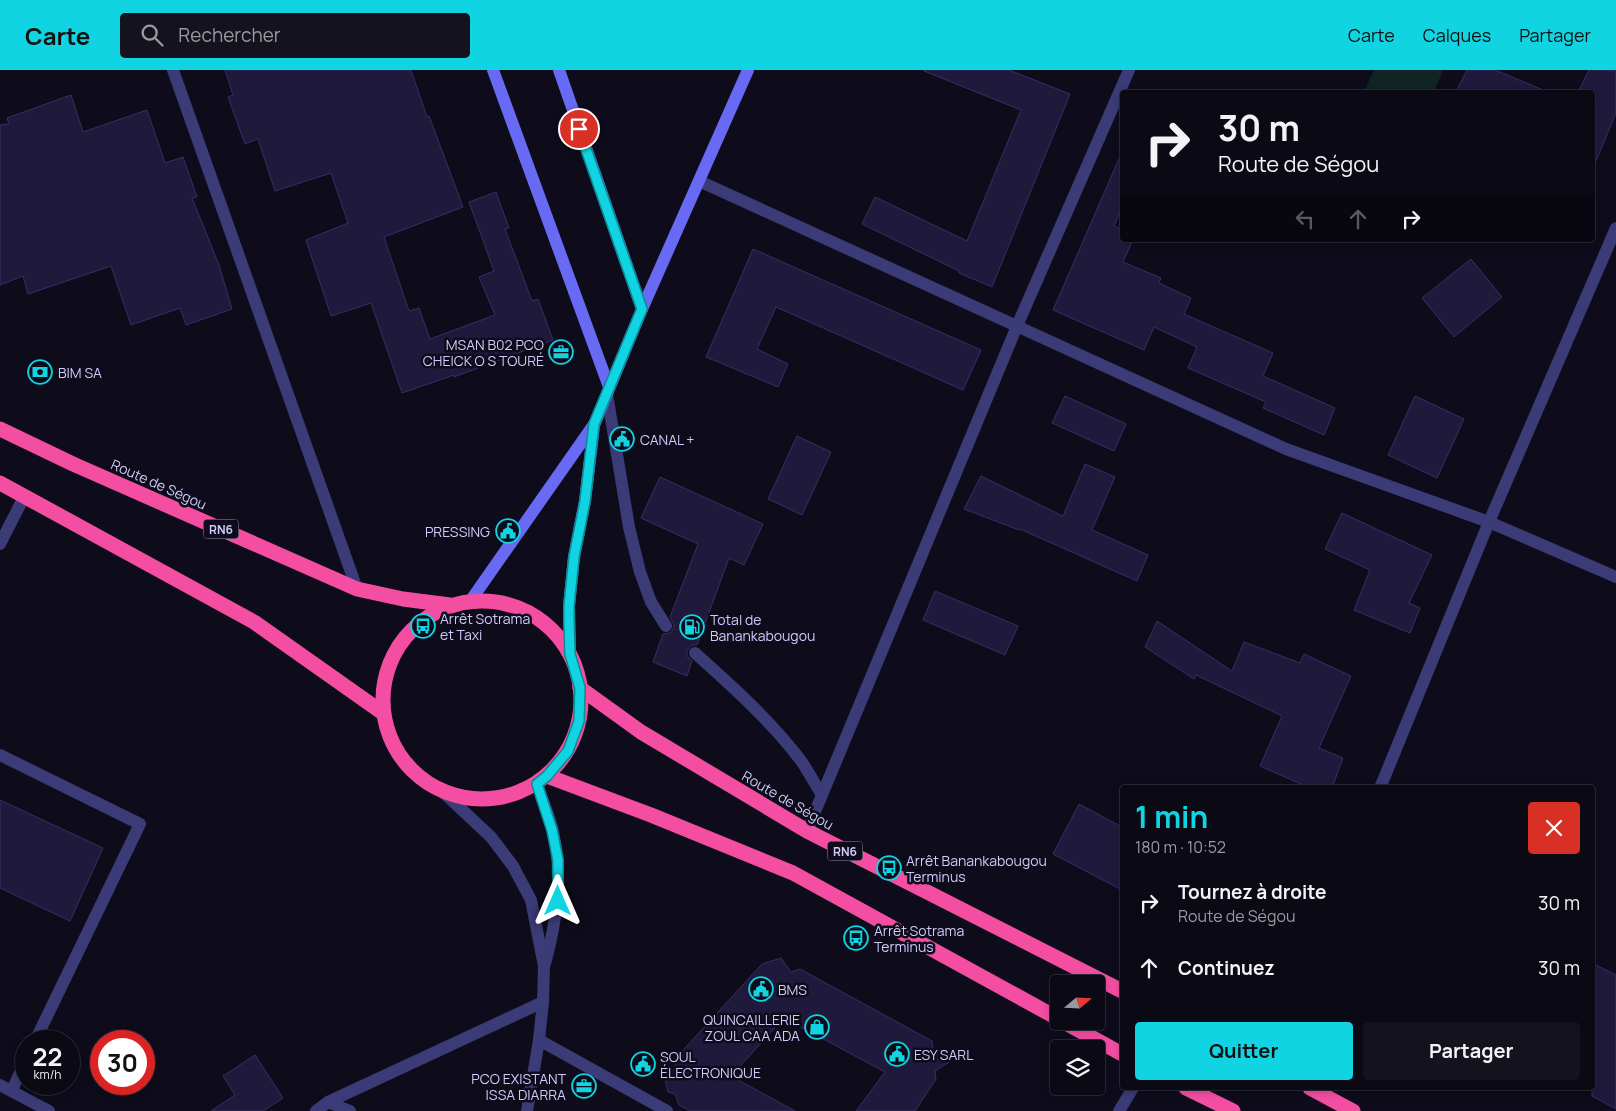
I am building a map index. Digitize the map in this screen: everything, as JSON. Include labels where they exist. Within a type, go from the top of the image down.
[{"type":"highway","name":"Route de Ségou","points":[[0,429],[73,464],[357,589],[403,599],[450,604],[470,600],[510,604],[546,623],[570,654],[580,688],[579,721],[568,751],[542,780],[507,797],[474,800],[442,792],[414,773],[393,746],[383,713],[384,678],[397,646],[420,621],[450,604]]},
{"type":"highway","points":[[0,483],[254,622],[315,663],[383,713]]},
{"type":"highway","name":"Route de Ségou","points":[[580,688],[641,732],[807,832],[1120,990]]},
{"type":"highway","points":[[542,780],[651,815],[792,873],[1050,1014]]},
{"type":"highway","points":[[1078,1030],[1120,1053]]},
{"type":"highway","points":[[1190,1090],[1233,1111]]},
{"type":"highway","points":[[1314,1090],[1353,1111]]},
{"type":"main road","points":[[494,70],[608,390]]},
{"type":"main road","points":[[470,600],[594,424],[642,309],[748,70]]},
{"type":"main road","points":[[562,72],[642,309]]},
{"type":"main road","points":[[570,654],[570,596],[574,557],[585,501],[594,424]]},
{"type":"street","points":[[173,70],[357,589]]},
{"type":"street","points":[[1120,90],[1129,70]]},
{"type":"street","points":[[807,832],[1017,326],[1120,91]]},
{"type":"street","points":[[699,182],[1286,449],[1489,522],[1616,578]]},
{"type":"street","points":[[1381,785],[1489,522],[1616,228]]},
{"type":"street","points":[[608,390],[629,527],[640,572],[651,602],[666,626]]},
{"type":"street","points":[[0,544],[24,497]]},
{"type":"street","points":[[695,653],[734,687],[772,725],[803,763],[822,795]]},
{"type":"street","points":[[0,755],[140,824],[40,1030]]},
{"type":"street","points":[[542,780],[558,860],[558,901],[544,966]]},
{"type":"street","points":[[442,792],[491,838],[513,866],[531,900],[544,966],[539,1040],[527,1111]]},
{"type":"street","points":[[316,1111],[328,1102],[543,1002]]},
{"type":"street","points":[[539,1040],[668,1111]]},
{"type":"street","points":[[15,1075],[6,1087],[50,1111]]},
{"type":"street","points":[[1119,1111],[1132,1090]]},
{"type":"street","points":[[328,1102],[350,1111]]},
{"type":"green space","points":[[1374,70],[1443,70],[1435,90],[1365,90]]},
{"type":"building","points":[[225,70],[411,70],[427,117],[429,116],[463,207],[384,237],[409,311],[419,308],[430,339],[495,315],[479,277],[494,271],[469,202],[496,192],[509,228],[505,229],[532,301],[538,299],[553,340],[454,377],[454,375],[402,393],[371,303],[331,316],[306,240],[348,223],[331,173],[275,191],[258,139],[245,144],[228,97],[233,95]]},
{"type":"building","points":[[924,70],[1009,70],[1070,94],[992,287],[959,273],[959,271],[862,224],[875,197],[967,241],[1021,110]]},
{"type":"building","points":[[1467,70],[1495,70],[1543,90],[1457,90]]},
{"type":"building","points":[[1589,70],[1616,70],[1616,113],[1595,163],[1595,90],[1579,90]]},
{"type":"building","points":[[71,95],[83,132],[147,110],[165,163],[183,157],[197,197],[192,198],[219,265],[232,309],[186,325],[180,308],[131,325],[111,266],[28,294],[23,276],[0,285],[0,125],[9,124],[7,118]]},
{"type":"building","points":[[1120,157],[1120,212],[1114,226],[1120,229],[1120,242],[1132,242],[1123,262],[1161,278],[1159,283],[1191,298],[1184,314],[1273,353],[1263,376],[1335,408],[1324,435],[1263,408],[1266,402],[1188,368],[1197,347],[1154,327],[1144,350],[1053,310]]},
{"type":"building","points":[[753,249],[981,350],[963,390],[776,307],[757,349],[788,364],[778,387],[706,357]]},
{"type":"building","points":[[1471,259],[1502,297],[1454,337],[1422,298]]},
{"type":"building","points":[[1065,396],[1126,424],[1114,451],[1052,423]]},
{"type":"building","points":[[1415,396],[1464,419],[1437,478],[1388,455]]},
{"type":"building","points":[[797,436],[831,452],[802,515],[768,499]]},
{"type":"building","points":[[1085,464],[1115,477],[1092,530],[1148,555],[1137,581],[1020,529],[964,509],[981,476],[1063,516]]},
{"type":"building","points":[[660,477],[763,524],[744,565],[729,558],[697,645],[692,645],[687,651],[687,656],[692,661],[687,676],[653,662],[663,634],[670,633],[673,629],[674,625],[670,617],[698,544],[641,518]]},
{"type":"building","points":[[1342,513],[1432,555],[1409,603],[1420,608],[1410,633],[1354,610],[1370,570],[1325,549]]},
{"type":"building","points":[[935,591],[1018,626],[1005,655],[923,620]]},
{"type":"building","points":[[1157,621],[1232,671],[1244,642],[1300,663],[1304,654],[1351,676],[1319,748],[1343,758],[1333,785],[1303,785],[1260,766],[1282,716],[1196,675],[1194,679],[1145,647]]},
{"type":"building","points":[[0,800],[103,848],[70,921],[0,888]]},
{"type":"building","points":[[1079,804],[1120,826],[1120,889],[1053,854]]},
{"type":"building","points":[[781,958],[791,972],[800,969],[932,1041],[933,1052],[949,1062],[935,1071],[936,1079],[915,1111],[856,1111],[885,1072],[784,1018],[731,1076],[795,1111],[690,1111],[679,1105],[675,1094],[668,1092],[664,1075],[675,1069],[675,1059],[762,964]]},
{"type":"building","points":[[1595,964],[1616,975],[1616,1109],[1592,1096],[1592,1090],[1595,1090]]},
{"type":"building","points":[[255,1055],[283,1098],[263,1111],[211,1111],[235,1095],[223,1076]]},
{"type":"place","name":"MSAN B02 PCO CHEICK O S TOURÉ","points":[[561,352]]},
{"type":"place","name":"BIM SA","points":[[40,372]]},
{"type":"place","name":"CANAL +","points":[[622,439]]},
{"type":"place","name":"PRESSING","points":[[508,531]]},
{"type":"place","name":"Arrêt Sotrama et Taxi","points":[[423,626]]},
{"type":"place","name":"Total de Banankabougou","points":[[692,627]]},
{"type":"place","name":"Arrêt Banankabougou Terminus","points":[[889,868]]},
{"type":"place","name":"Arrêt Sotrama Terminus","points":[[856,938]]},
{"type":"place","name":"BMS","points":[[761,989]]},
{"type":"place","name":"QUINCAILLERIE ZOUL CAA ADA","points":[[817,1027]]},
{"type":"place","name":"ESY SARL","points":[[897,1054]]},
{"type":"place","name":"SOUL ÉLECTRONIQUE","points":[[643,1064]]},
{"type":"place","name":"PCO EXISTANT ISSA DIARRA","points":[[584,1086]]},
{"type":"route","points":[[558,901],[558,860],[552,830],[537,784],[547,776],[568,751],[579,721],[580,688],[570,654],[569,606],[574,557],[585,501],[594,424],[642,309],[579,129]]}]
